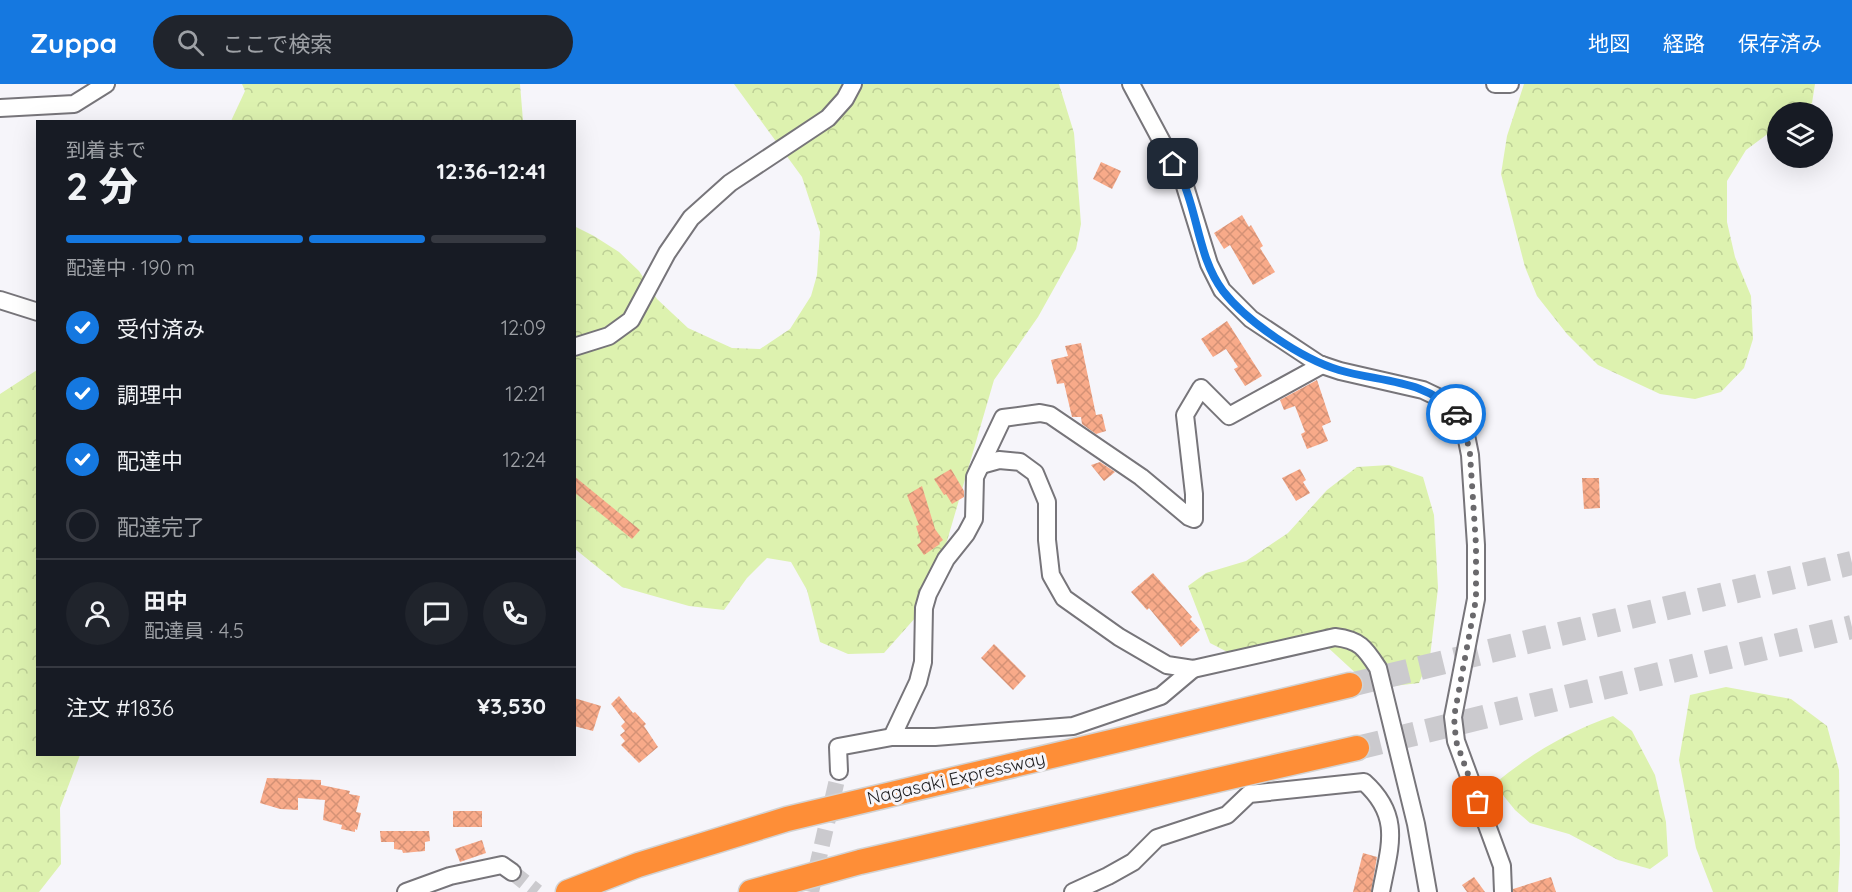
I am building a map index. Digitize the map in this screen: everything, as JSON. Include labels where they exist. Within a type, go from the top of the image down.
[{"type":"highway","name":"Nagasaki Expressway","points":[[568,892],[650,861],[787,819],[1350,685]]},
{"type":"highway","points":[[751,892],[860,862],[1357,748]]},
{"type":"street","points":[[0,108],[74,104],[106,84]]},
{"type":"street","points":[[576,346],[609,336],[631,320],[667,253],[692,218],[730,183],[828,118],[845,99],[853,84]]},
{"type":"street","points":[[1131,84],[1184,183],[1209,264],[1222,290],[1251,319],[1322,365],[1423,390],[1444,400],[1464,425],[1470,454],[1476,545],[1476,599],[1454,717],[1456,741],[1502,866],[1503,892]]},
{"type":"street","points":[[1495,84],[1510,84]]},
{"type":"street","points":[[0,300],[36,311]]},
{"type":"street","points":[[892,737],[918,682],[923,662],[924,608],[928,594],[946,559],[966,534],[974,519],[975,477],[1003,418],[1040,413],[1050,415],[1141,477],[1194,519],[1194,494],[1185,415],[1201,388],[1229,416],[1322,365]]},
{"type":"street","points":[[981,465],[999,460],[1020,462],[1035,473],[1047,502],[1047,540],[1051,575],[1064,598],[1119,637],[1167,665],[1192,669],[1335,637],[1351,639],[1367,651],[1378,668],[1416,824],[1428,892]]},
{"type":"street","points":[[839,771],[838,747],[892,737],[935,737],[1073,726],[1161,696],[1192,669]]},
{"type":"street","points":[[1073,892],[1132,862],[1157,838],[1227,815],[1249,794],[1364,782],[1375,792],[1389,819],[1392,835],[1381,892]]},
{"type":"street","points":[[406,892],[450,876],[502,865],[512,872]]},
{"type":"green space","points":[[242,84],[520,84],[523,120],[231,120],[245,91]]},
{"type":"green space","points":[[734,84],[1059,84],[1074,133],[1081,224],[1076,249],[1038,317],[994,380],[947,541],[916,617],[884,653],[848,654],[820,642],[807,590],[791,562],[767,558],[747,578],[724,610],[689,606],[622,587],[576,550],[576,227],[619,252],[639,271],[657,299],[688,328],[732,348],[760,349],[790,329],[811,296],[817,275],[820,232],[802,177]]},
{"type":"green space","points":[[1524,84],[1815,84],[1812,102],[1767,102],[1767,134],[1746,150],[1727,181],[1727,222],[1735,257],[1751,296],[1753,339],[1744,368],[1721,392],[1695,399],[1660,394],[1598,365],[1567,334],[1537,296],[1525,267],[1501,174],[1507,136]]},
{"type":"green space","points":[[36,371],[36,756],[80,756],[60,808],[61,864],[39,892],[0,892],[0,394]]},
{"type":"green space","points":[[1389,465],[1423,477],[1434,515],[1438,588],[1430,657],[1419,683],[1394,686],[1361,678],[1323,643],[1280,660],[1241,659],[1210,643],[1188,586],[1206,573],[1246,561],[1288,533],[1327,490],[1357,467]]},
{"type":"green space","points":[[1726,687],[1791,699],[1827,726],[1839,770],[1838,892],[1713,892],[1696,848],[1679,760],[1690,695]]},
{"type":"green space","points":[[1613,716],[1632,731],[1655,775],[1666,822],[1668,856],[1650,869],[1618,860],[1569,834],[1530,823],[1515,810],[1494,784],[1550,744]]},
{"type":"building","points":[[1101,162],[1121,171],[1112,189],[1093,179]]},
{"type":"building","points":[[1242,215],[1249,227],[1251,225],[1263,246],[1260,248],[1275,272],[1253,285],[1230,245],[1224,249],[1214,233]]},
{"type":"building","points":[[1227,321],[1262,376],[1245,386],[1234,369],[1238,367],[1226,349],[1213,357],[1201,339]]},
{"type":"building","points":[[1081,343],[1096,415],[1102,414],[1106,431],[1096,434],[1082,424],[1081,417],[1072,417],[1064,383],[1057,384],[1051,360],[1068,356],[1065,346]]},
{"type":"building","points":[[1317,380],[1331,422],[1322,426],[1328,441],[1307,449],[1301,434],[1305,432],[1295,406],[1284,410],[1280,400]]},
{"type":"building","points":[[1100,462],[1115,472],[1104,481],[1091,465]]},
{"type":"building","points":[[951,469],[964,491],[964,497],[952,504],[934,479]]},
{"type":"building","points":[[1300,469],[1306,480],[1303,482],[1310,493],[1296,501],[1282,478]]},
{"type":"building","points":[[576,478],[640,530],[632,539],[576,494]]},
{"type":"building","points":[[1582,478],[1599,478],[1600,508],[1584,509]]},
{"type":"building","points":[[922,486],[935,529],[943,540],[924,555],[917,545],[921,542],[916,526],[919,525],[907,495]]},
{"type":"building","points":[[1153,573],[1192,617],[1190,619],[1200,630],[1181,647],[1149,608],[1147,610],[1131,592]]},
{"type":"building","points":[[994,644],[1026,676],[1013,690],[981,658]]},
{"type":"building","points":[[619,696],[646,724],[644,726],[658,747],[639,763],[621,745],[625,741],[620,735],[625,731],[621,726],[625,722],[611,704]]},
{"type":"building","points":[[576,699],[601,706],[593,731],[576,727]]},
{"type":"building","points":[[267,778],[321,780],[321,785],[350,791],[349,794],[360,796],[356,812],[361,813],[357,830],[355,829],[355,832],[341,829],[342,825],[323,820],[325,800],[298,798],[298,810],[280,809],[260,803]]},
{"type":"building","points":[[453,811],[482,811],[482,827],[453,827]]},
{"type":"building","points":[[380,831],[429,831],[430,841],[425,842],[425,851],[403,853],[402,850],[394,849],[394,842],[381,842]]},
{"type":"building","points":[[482,840],[486,853],[460,862],[455,849]]},
{"type":"building","points":[[1363,853],[1377,857],[1371,892],[1353,892]]},
{"type":"building","points":[[1474,877],[1485,892],[1467,892],[1462,885]]},
{"type":"building","points":[[1551,877],[1556,892],[1513,892],[1513,889]]},
{"type":"tunnel","points":[[1350,685],[1852,563]]},
{"type":"tunnel","points":[[1357,748],[1852,627]]},
{"type":"tunnel","points":[[811,892],[839,771]]},
{"type":"tunnel","points":[[512,872],[537,892]]},
{"type":"way so far","points":[[1456,414],[1464,425],[1470,454],[1476,545],[1476,599],[1454,717],[1456,741],[1478,802]]},
{"type":"route","points":[[1173,164],[1184,183],[1209,264],[1222,290],[1251,319],[1319,364],[1423,390],[1444,400],[1456,414]]}]
